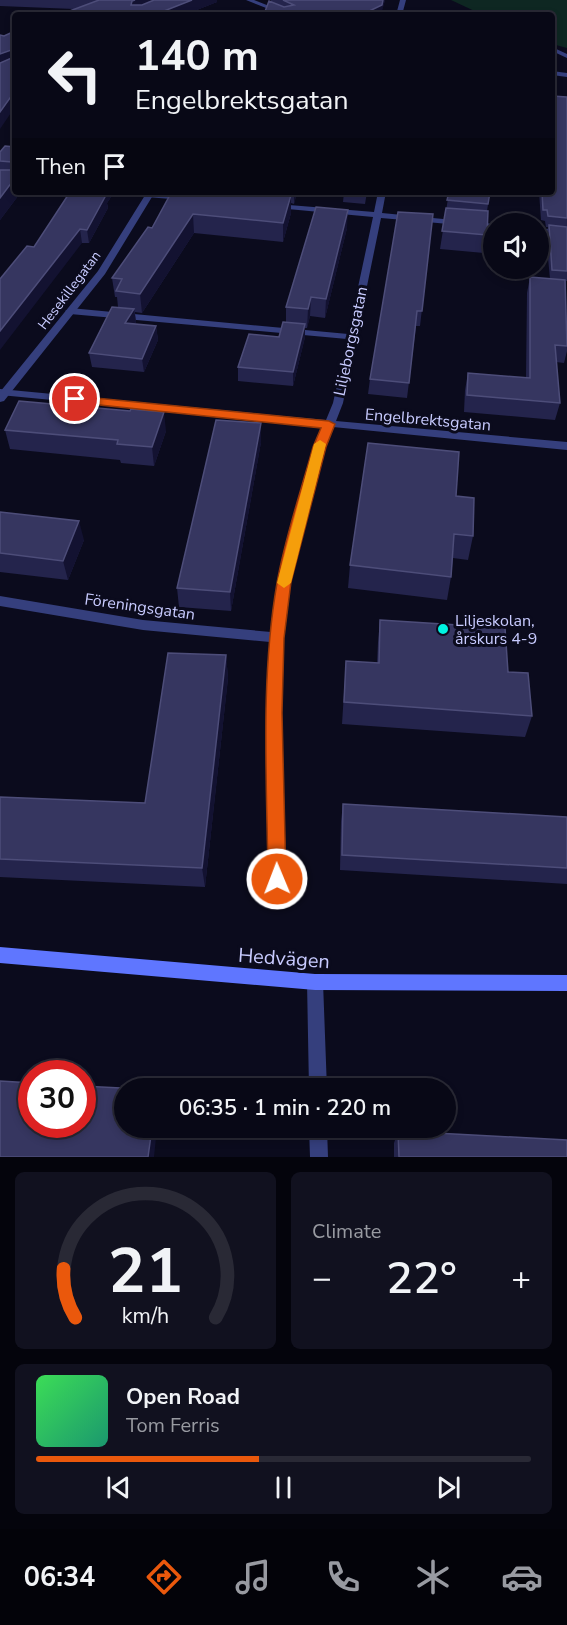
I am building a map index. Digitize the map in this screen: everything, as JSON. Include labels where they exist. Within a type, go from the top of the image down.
[{"type":"main road","name":"Hedvägen","points":[[0,955],[315,982],[567,983]]},
{"type":"street","points":[[249,0],[281,12]]},
{"type":"street","name":"Hesekillegatan","points":[[2,395],[102,272],[149,195]]},
{"type":"street","points":[[158,195],[197,200]]},
{"type":"street","name":"Liljeborgsgatan","points":[[277,879],[274,713],[277,638],[284,582],[320,447],[338,403],[381,195]]},
{"type":"street","points":[[269,206],[483,225]]},
{"type":"street","points":[[549,231],[567,233]]},
{"type":"street","points":[[70,311],[351,337]]},
{"type":"street","name":"Engelbrektsgatan","points":[[2,395],[567,446]]},
{"type":"street","name":"Föreningsgatan","points":[[0,601],[143,625],[277,638]]},
{"type":"street","points":[[315,982],[318,1078]]},
{"type":"street","points":[[318,1138],[319,1157]]},
{"type":"green space","points":[[451,0],[567,0],[567,48],[555,45],[555,12],[477,12]]},
{"type":"building","points":[[99,0],[135,0],[131,5],[142,5],[154,0],[192,0],[162,12],[67,12]]},
{"type":"building","points":[[283,0],[383,0],[382,5],[367,12],[265,12],[269,1],[284,7],[294,5]]},
{"type":"building","points":[[12,32],[12,50],[0,54],[0,35],[4,36]]},
{"type":"building","points":[[12,58],[12,95],[0,112],[0,63]]},
{"type":"building","points":[[555,96],[567,97],[567,218],[549,216],[547,210],[543,210],[542,195],[555,195]]},
{"type":"building","points":[[5,146],[12,147],[12,162],[0,161],[0,152]]},
{"type":"building","points":[[0,170],[12,170],[12,182],[0,198]]},
{"type":"building","points":[[68,195],[106,195],[87,230],[80,229],[0,331],[0,279],[27,246],[34,247]]},
{"type":"building","points":[[170,195],[291,195],[283,223],[193,214],[140,294],[116,291],[122,279],[112,278],[148,227],[152,228]]},
{"type":"building","points":[[448,195],[490,195],[488,204],[447,200]]},
{"type":"building","points":[[316,207],[348,210],[326,299],[311,297],[308,309],[286,307]]},
{"type":"building","points":[[446,208],[488,211],[488,213],[483,213],[483,235],[442,231]]},
{"type":"building","points":[[398,212],[433,214],[422,311],[417,311],[409,383],[370,379]]},
{"type":"building","points":[[549,225],[567,227],[567,271],[552,270]]},
{"type":"building","points":[[530,279],[565,280],[567,346],[555,345],[560,403],[467,395],[468,373],[530,378]]},
{"type":"building","points":[[112,307],[134,309],[125,323],[156,326],[142,359],[89,353]]},
{"type":"building","points":[[283,322],[305,324],[293,372],[238,367],[249,334],[279,337]]},
{"type":"building","points":[[19,401],[164,412],[152,447],[117,444],[118,440],[5,430]]},
{"type":"building","points":[[216,420],[261,423],[230,592],[177,588]]},
{"type":"building","points":[[368,443],[459,452],[456,496],[474,498],[473,536],[454,534],[451,577],[350,565]]},
{"type":"building","points":[[0,512],[79,521],[63,561],[0,553]]},
{"type":"building","points":[[380,620],[505,628],[508,672],[528,673],[532,716],[344,702],[346,661],[379,663]]},
{"type":"building","points":[[168,653],[226,655],[202,868],[0,859],[0,797],[145,803]]},
{"type":"building","points":[[343,804],[567,817],[567,868],[342,855]]},
{"type":"building","points":[[0,1081],[18,1082],[18,1138],[96,1138],[96,1087],[114,1088],[114,1138],[151,1138],[148,1157],[0,1157]]},
{"type":"building","points":[[456,1134],[567,1140],[567,1157],[399,1157],[398,1138],[456,1138]]},
{"type":"slow traffic","points":[[284,583],[320,444]]},
{"type":"place","name":"Liljeskolan, årskurs 4-9","points":[[443,629]]},
{"type":"route","points":[[75,399],[329,424],[320,447],[284,582],[277,638],[274,713],[277,879]]}]
